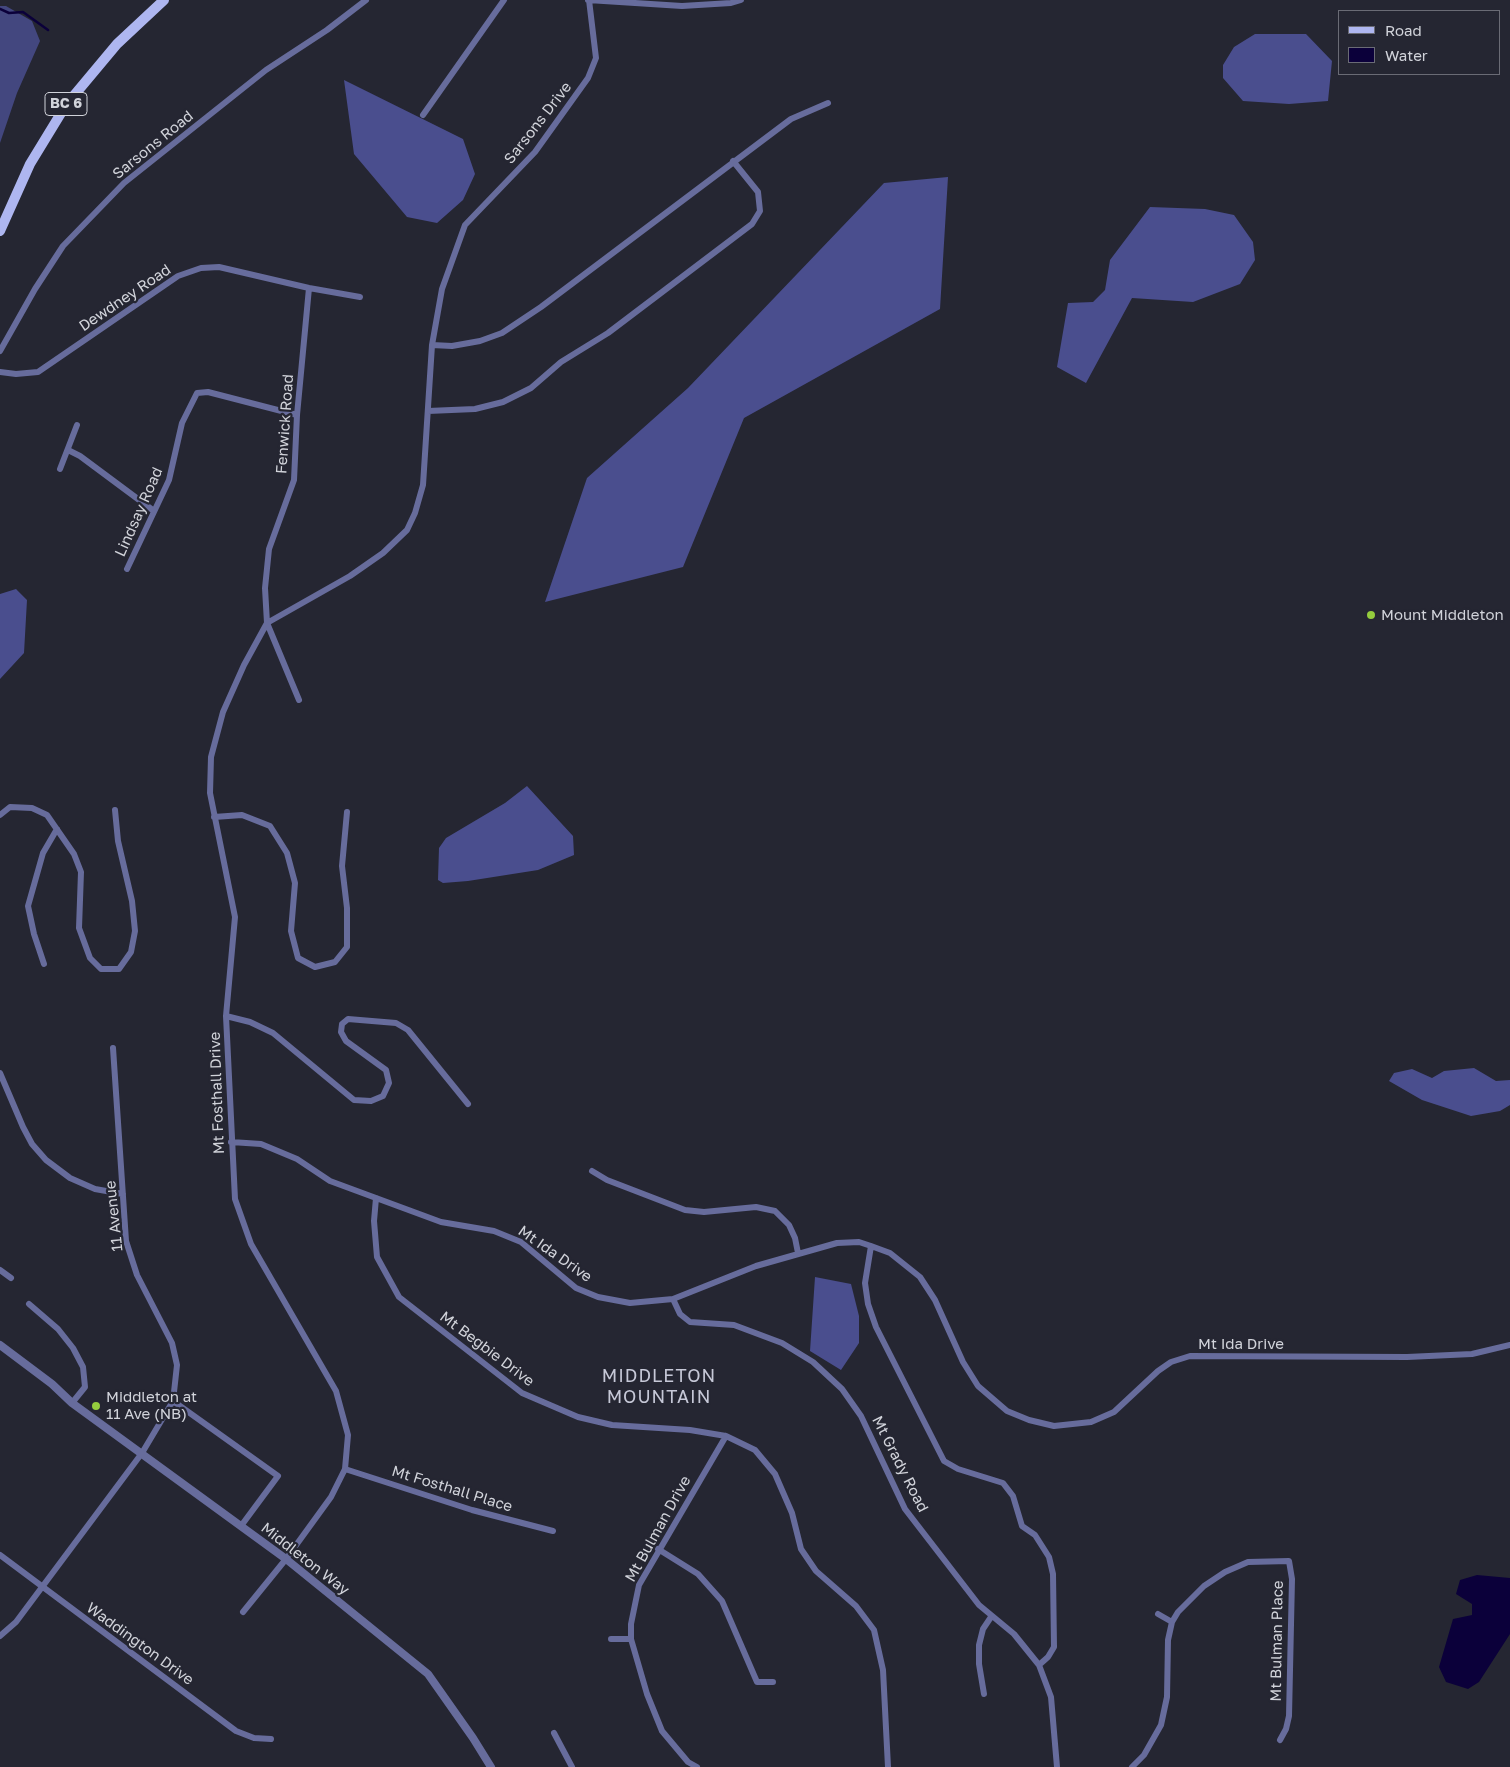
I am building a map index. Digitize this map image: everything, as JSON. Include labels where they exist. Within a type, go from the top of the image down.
[{"type":"main road","name":"BC 6","points":[[0,231],[30,164],[66,105],[117,44],[164,0]]},
{"type":"street","name":"Sarsons Road","points":[[0,351],[35,289],[63,246],[124,182],[266,70],[327,30],[366,0]]},
{"type":"street","points":[[423,115],[504,0]]},
{"type":"street","points":[[588,0],[682,6],[731,3],[741,0]]},
{"type":"street","name":"Sarsons Drive","points":[[267,623],[350,576],[383,553],[407,530],[415,513],[423,485],[432,345],[442,289],[460,245],[465,225],[535,152],[588,78],[596,58],[588,0]]},
{"type":"street","points":[[432,345],[452,346],[480,341],[502,333],[541,307],[791,119],[828,103]]},
{"type":"street","points":[[428,411],[475,409],[503,402],[531,388],[561,362],[608,333],[752,224],[760,211],[758,192],[733,161]]},
{"type":"street","name":"Dewdney Road","points":[[0,372],[16,374],[38,372],[178,276],[201,268],[218,267],[309,288],[360,297]]},
{"type":"street","name":"Fenwick Road","points":[[299,700],[267,623],[264,588],[270,549],[294,480],[309,288]]},
{"type":"street","name":"Lindsay Road","points":[[127,569],[169,480],[182,423],[197,393],[208,392],[298,415]]},
{"type":"street","points":[[60,469],[77,425]]},
{"type":"street","points":[[68,450],[80,456],[154,511]]},
{"type":"street","name":"Mt Fosthall Drive","points":[[243,1612],[286,1560],[331,1497],[345,1469],[348,1434],[336,1391],[251,1244],[235,1199],[226,1016],[235,917],[210,793],[211,757],[223,712],[244,665],[267,623]]},
{"type":"street","points":[[0,815],[10,807],[32,808],[47,815],[74,854],[81,872],[80,928],[90,958],[101,970],[119,969],[131,952],[135,931],[132,901],[118,841],[115,810]]},
{"type":"street","points":[[214,817],[242,815],[270,826],[287,852],[295,883],[291,930],[298,958],[315,967],[335,962],[347,947],[347,908],[342,866],[347,812]]},
{"type":"street","points":[[44,964],[34,934],[28,906],[43,853],[56,829]]},
{"type":"street","points":[[226,1016],[250,1022],[273,1033],[354,1100],[371,1101],[383,1096],[389,1083],[386,1070],[346,1041],[341,1032],[342,1024],[348,1019],[396,1023],[408,1030],[468,1104]]},
{"type":"street","name":"11 Avenue","points":[[0,1636],[16,1622],[43,1588],[142,1453],[173,1401],[177,1364],[172,1343],[136,1275],[126,1241],[113,1048]]},
{"type":"street","points":[[0,1072],[22,1127],[32,1144],[46,1160],[70,1178],[95,1189],[123,1194]]},
{"type":"street","name":"Mt Ida Drive","points":[[231,1142],[261,1144],[297,1159],[330,1182],[414,1210],[441,1222],[494,1231],[520,1242],[576,1288],[598,1297],[630,1304],[673,1299],[756,1266],[837,1243],[859,1242],[871,1246],[890,1253],[920,1277],[935,1300],[963,1362],[978,1386],[1007,1411],[1029,1420],[1054,1426],[1091,1422],[1114,1412],[1158,1371],[1171,1362],[1190,1356],[1407,1357],[1472,1354],[1510,1345]]},
{"type":"street","points":[[592,1171],[607,1180],[684,1210],[704,1212],[756,1207],[775,1212],[789,1225],[795,1238],[798,1253]]},
{"type":"street","name":"Mt Begbie Drive","points":[[376,1198],[374,1221],[377,1257],[399,1297],[522,1393],[565,1413],[612,1425],[690,1430],[726,1436],[755,1450],[775,1474],[792,1513],[801,1550],[816,1571],[856,1606],[874,1630],[883,1670],[888,1767]]},
{"type":"street","points":[[871,1246],[865,1283],[868,1304],[876,1327],[944,1461],[958,1469],[1003,1483],[1013,1496],[1022,1526],[1035,1535],[1048,1557],[1053,1574],[1054,1647],[1048,1657],[1039,1665]]},
{"type":"street","points":[[0,1270],[11,1278]]},
{"type":"street","name":"Mt Grady Road","points":[[673,1299],[680,1314],[690,1322],[734,1325],[782,1343],[813,1362],[842,1389],[861,1416],[905,1509],[979,1604],[991,1617],[1014,1634],[1039,1665],[1051,1697],[1057,1767]]},
{"type":"street","points":[[29,1304],[58,1329],[73,1348],[83,1367],[85,1387],[72,1403]]},
{"type":"street","name":"Middleton Way","points":[[0,1345],[52,1384],[72,1403],[286,1560],[428,1674],[491,1767]]},
{"type":"street","points":[[173,1401],[278,1476],[241,1526]]},
{"type":"street","name":"Mt Bulman Drive","points":[[697,1767],[686,1765],[662,1731],[647,1694],[631,1639],[632,1614],[639,1585],[658,1549],[726,1436]]},
{"type":"street","name":"Mt Fosthall Place","points":[[345,1469],[472,1510],[553,1531]]},
{"type":"street","points":[[658,1549],[698,1574],[722,1601],[756,1682],[774,1682]]},
{"type":"street","name":"Waddington Drive","points":[[0,1555],[236,1731],[254,1738],[271,1739]]},
{"type":"street","name":"Mt Bulman Place","points":[[1132,1767],[1144,1755],[1162,1725],[1167,1697],[1168,1640],[1172,1622],[1178,1612],[1204,1586],[1225,1572],[1248,1562],[1289,1561],[1292,1579],[1289,1716],[1286,1729],[1280,1740]]},
{"type":"street","points":[[1158,1614],[1172,1622]]},
{"type":"street","points":[[984,1694],[979,1664],[979,1645],[983,1630],[991,1617]]},
{"type":"street","points":[[611,1639],[631,1639]]},
{"type":"street","points":[[554,1733],[572,1767]]},
{"type":"shaded area","points":[[0,6],[6,6],[32,21],[40,41],[17,93],[0,143]]},
{"type":"shaded area","points":[[1255,34],[1306,34],[1332,61],[1328,101],[1289,104],[1243,101],[1223,78],[1223,65],[1234,47]]},
{"type":"shaded area","points":[[344,80],[463,139],[475,174],[463,200],[437,223],[407,217],[354,154]]},
{"type":"shaded area","points":[[948,177],[940,309],[744,418],[683,567],[545,602],[587,478],[688,388],[884,183]]},
{"type":"shaded area","points":[[1150,207],[1205,209],[1234,215],[1253,242],[1255,260],[1240,284],[1193,302],[1132,298],[1086,383],[1057,367],[1068,303],[1093,302],[1105,290],[1110,260]]},
{"type":"shaded area","points":[[16,589],[27,600],[24,653],[0,679],[0,594]]},
{"type":"shaded area","points":[[527,786],[573,836],[574,855],[538,870],[468,881],[443,883],[438,880],[439,848],[446,838],[505,803]]},
{"type":"shaded area","points":[[1474,1068],[1496,1081],[1510,1080],[1510,1105],[1500,1111],[1471,1116],[1422,1100],[1389,1081],[1394,1073],[1412,1069],[1432,1078],[1444,1071]]},
{"type":"shaded area","points":[[815,1277],[851,1284],[859,1316],[859,1343],[841,1370],[810,1351]]},
{"type":"water","points":[[1477,1575],[1510,1578],[1510,1634],[1479,1682],[1468,1689],[1446,1682],[1439,1667],[1453,1619],[1472,1615],[1472,1604],[1456,1594],[1460,1580]]},
{"type":"waterway","points":[[0,9],[9,13],[23,12],[48,30]]},
{"type":"place","name":"Mount Middleton","points":[[1371,615]]},
{"type":"place","name":"Middleton at 11 Ave (NB)","points":[[96,1406]]},
{"type":"district","name":"MIDDLETON MOUNTAIN","points":[[659,1386]]}]
